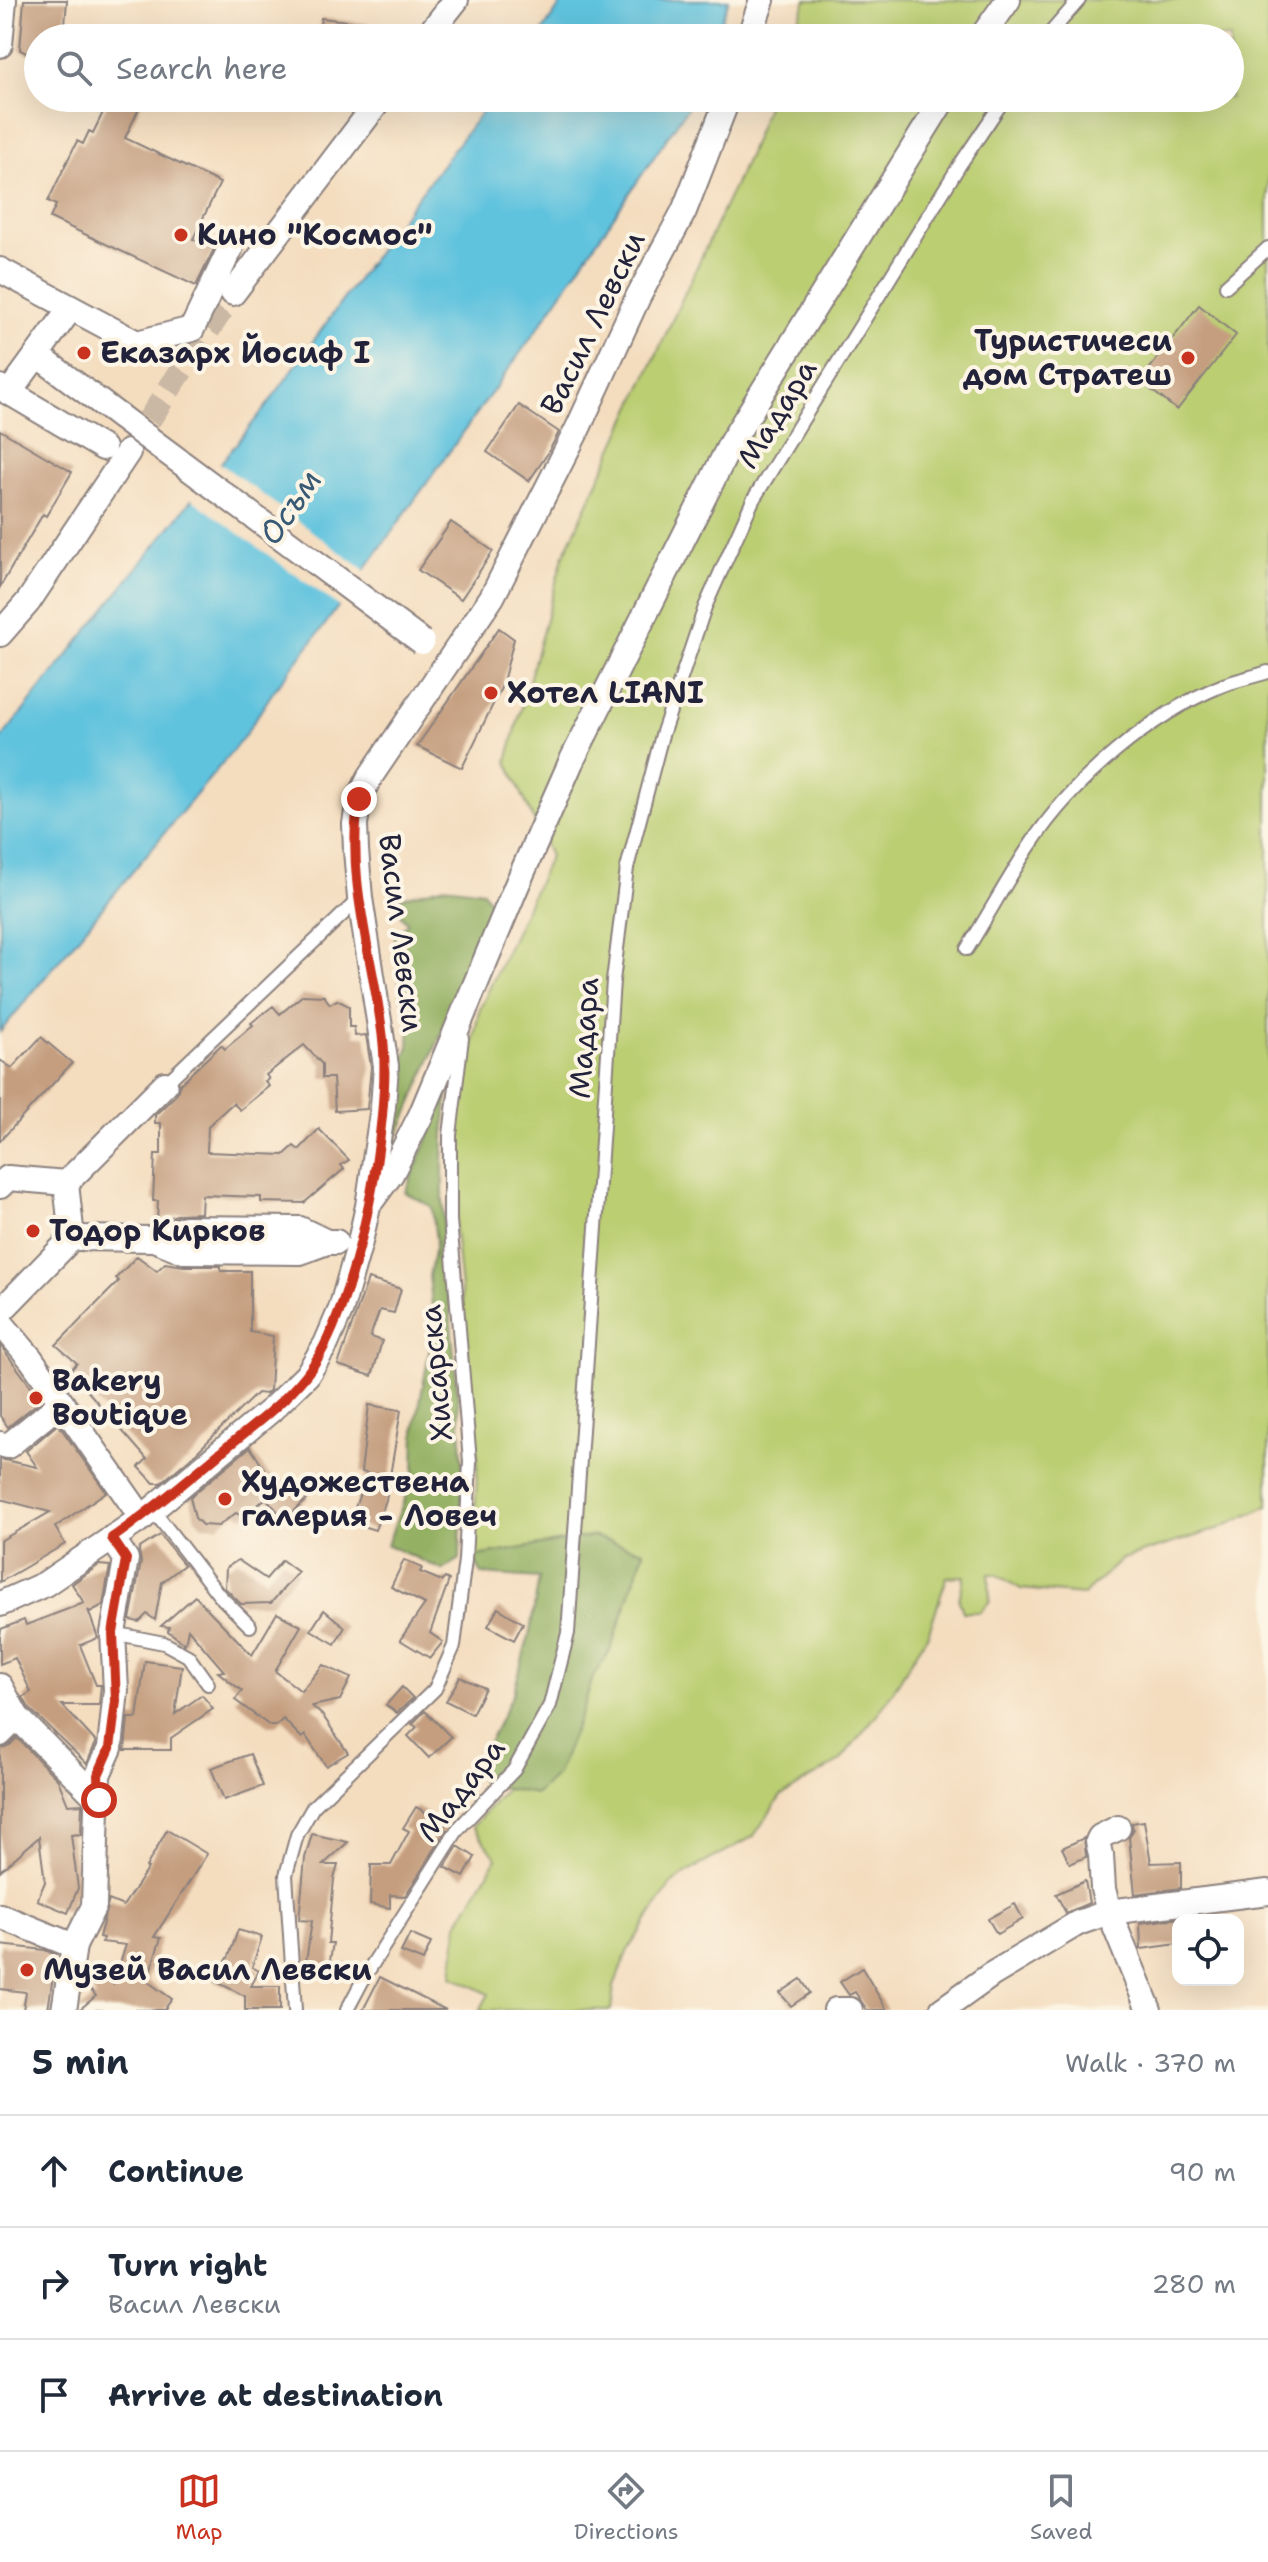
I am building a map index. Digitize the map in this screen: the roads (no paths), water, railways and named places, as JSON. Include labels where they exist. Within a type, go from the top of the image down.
[{"type":"street","points":[[0,45],[4,0]]},
{"type":"street","points":[[437,24],[456,0]]},
{"type":"street","points":[[754,24],[762,0]]},
{"type":"street","points":[[991,24],[1008,0]]},
{"type":"street","points":[[233,293],[370,112]]},
{"type":"street","name":"Васил Левски","points":[[0,1604],[45,1584],[147,1514],[271,1410],[307,1375],[326,1344],[341,1309],[368,1206],[386,1066],[360,898],[355,824],[359,799],[370,777],[492,597],[578,428],[638,297],[684,211],[723,112]]},
{"type":"street","points":[[368,1206],[391,1174],[421,1115],[571,762],[732,441],[935,112]]},
{"type":"street","points":[[0,270],[137,343],[192,329],[231,247]]},
{"type":"street","points":[[71,308],[37,355],[5,390],[103,448]]},
{"type":"street","points":[[37,355],[422,642]]},
{"type":"street","points":[[0,634],[28,602],[128,452]]},
{"type":"street","points":[[0,1186],[8,1178],[66,1183],[165,1084]]},
{"type":"street","points":[[66,1183],[72,1238]]},
{"type":"street","points":[[0,1312],[72,1238],[154,1239],[185,1228],[300,1229],[327,1242],[360,1242]]},
{"type":"street","points":[[0,1322],[147,1514]]},
{"type":"street","points":[[0,1444],[8,1446],[61,1403]]},
{"type":"street","points":[[64,2010],[74,1946],[94,1906],[98,1775],[110,1748],[116,1701],[113,1633],[126,1559],[112,1538]]},
{"type":"street","points":[[0,1686],[8,1726],[99,1800]]},
{"type":"street","points":[[1118,1828],[1098,1841],[1103,1889],[1109,1912],[1149,2010]]},
{"type":"street","points":[[942,2010],[991,1975],[1078,1923],[1109,1912],[1268,1892]]},
{"type":"street","points":[[0,1916],[74,1946]]},
{"type":"street","points":[[836,2010],[850,2010]]},
{"type":"lane","points":[[1058,24],[1079,0]]},
{"type":"lane","name":"Мадара","points":[[347,2010],[365,1976],[458,1829],[514,1770],[550,1705],[568,1633],[613,981],[627,868],[662,735],[705,607],[753,500],[996,112]]},
{"type":"lane","points":[[1226,286],[1268,248]]},
{"type":"lane","points":[[967,949],[1032,842],[1077,787],[1119,748],[1178,707],[1222,686],[1268,672]]},
{"type":"lane","points":[[165,1084],[360,898]]},
{"type":"lane","name":"Хисарска","points":[[295,2010],[286,1875],[297,1835],[313,1807],[435,1689],[454,1646],[465,1560],[470,1462],[450,1220],[450,1135],[466,1005]]},
{"type":"lane","points":[[147,1514],[250,1626]]},
{"type":"lane","points":[[113,1633],[164,1643],[188,1656],[208,1684]]},
{"type":"water","points":[[564,0],[729,0],[720,24],[548,24]]},
{"type":"water","name":"Осъм","points":[[481,112],[685,112],[536,331],[327,622],[273,692],[243,738],[0,1032],[0,740],[268,404]]},
{"type":"tunnel","points":[[129,450],[233,293]]},
{"type":"place","name":"Кино \"Космос\"","points":[[181,235]]},
{"type":"place","name":"Еказарх Йосиф I","points":[[84,353]]},
{"type":"place","name":"Туристичеси дом Стратеш","points":[[1188,358]]},
{"type":"place","name":"Хотел LIANI","points":[[491,693]]},
{"type":"place","name":"Тодор Кирков","points":[[33,1231]]},
{"type":"place","name":"Bakery Boutique","points":[[36,1398]]},
{"type":"place","name":"Художествена галерия - Ловеч","points":[[225,1499]]},
{"type":"place","name":"Музей Васил Левски","points":[[27,1970]]}]
